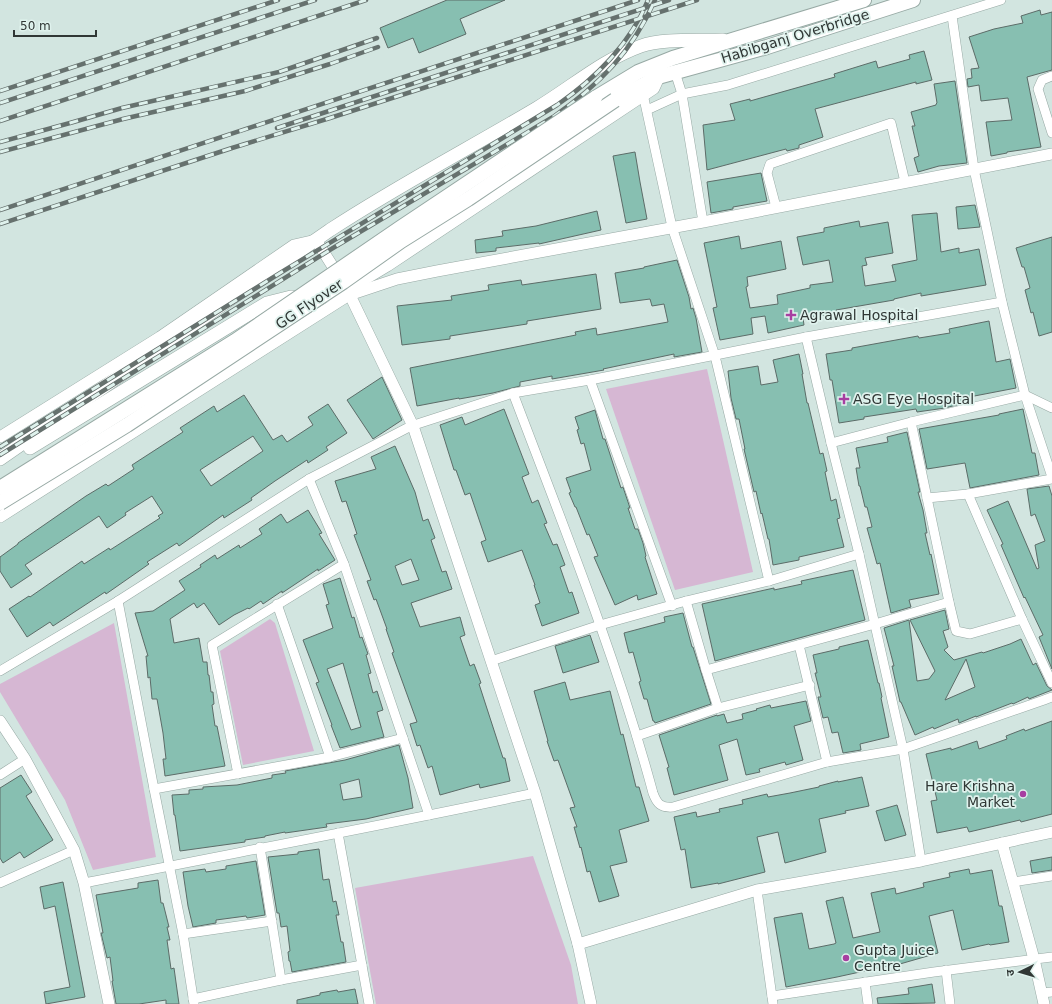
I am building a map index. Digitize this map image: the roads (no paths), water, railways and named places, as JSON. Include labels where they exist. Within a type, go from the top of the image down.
[{"type":"main road","name":"Habibganj Overbridge","points":[[595,98],[638,72],[687,54],[864,0]]},
{"type":"main road","name":"Habibganj Overbridge","points":[[658,77],[767,46],[913,0]]},
{"type":"main road","points":[[0,459],[360,211],[538,107],[603,63],[642,45],[665,41],[730,40]]},
{"type":"main road","points":[[0,467],[267,303],[291,297],[312,298],[348,292],[653,88],[658,77]]},
{"type":"main road","name":"GG Flyover","points":[[0,503],[133,421],[343,282],[401,241],[468,200],[615,100],[658,77]]},
{"type":"main road","name":"GG Flyover","points":[[0,488],[235,341],[394,232],[595,98]]},
{"type":"street","points":[[647,110],[682,94],[728,85],[1001,0]]},
{"type":"street","points":[[927,498],[968,494],[1052,478],[1025,395],[1002,302],[974,169],[952,16]]},
{"type":"street","points":[[675,72],[682,94],[703,222]]},
{"type":"street","points":[[1052,76],[1042,80],[1038,89],[1052,133]]},
{"type":"street","points":[[643,94],[672,227],[715,356],[768,581]]},
{"type":"street","points":[[776,208],[767,173],[770,164],[891,123],[905,182]]},
{"type":"street","points":[[0,517],[348,292],[397,279],[703,222],[1052,154]]},
{"type":"street","points":[[0,437],[160,337],[294,245],[316,240],[348,292],[413,426],[535,793],[578,944],[591,1004]]},
{"type":"street","points":[[0,671],[118,601],[309,479],[413,426],[513,393],[590,380],[806,337],[1002,302]]},
{"type":"street","points":[[806,337],[859,554],[903,749],[921,861]]},
{"type":"street","points":[[590,380],[672,606]]},
{"type":"street","points":[[513,393],[600,625],[637,736],[655,800],[660,806],[666,808],[680,805],[827,762],[903,749],[1052,697]]},
{"type":"street","points":[[831,443],[1025,395],[1052,408]]},
{"type":"street","points":[[911,422],[956,631],[970,634],[1022,619]]},
{"type":"street","points":[[309,479],[344,564],[429,815]]},
{"type":"street","points":[[968,494],[1022,619],[1052,683]]},
{"type":"street","points":[[491,661],[600,625],[686,601],[768,581],[859,554]]},
{"type":"street","points":[[238,774],[212,645],[344,564]]},
{"type":"street","points":[[118,601],[183,934],[193,1001],[281,980],[362,965]]},
{"type":"street","points":[[686,601],[718,708]]},
{"type":"street","points":[[706,670],[875,624],[949,602]]},
{"type":"street","points":[[277,604],[330,757]]},
{"type":"street","points":[[799,645],[810,685],[827,762]]},
{"type":"street","points":[[637,736],[718,708],[810,685]]},
{"type":"street","points":[[0,721],[25,760],[74,850],[84,883],[107,1004]]},
{"type":"street","points":[[154,789],[330,757],[403,738]]},
{"type":"street","points":[[0,775],[25,760]]},
{"type":"street","points":[[84,883],[535,793]]},
{"type":"street","points":[[578,944],[757,890],[921,861],[1052,832]]},
{"type":"street","points":[[338,833],[368,1004]]},
{"type":"street","points":[[1002,843],[1034,960],[1046,996]]},
{"type":"street","points":[[260,847],[281,980]]},
{"type":"street","points":[[0,883],[74,850]]},
{"type":"street","points":[[1013,882],[1052,876]]},
{"type":"street","points":[[757,890],[772,1000],[865,982],[1052,957]]},
{"type":"street","points":[[183,934],[272,921]]},
{"type":"street","points":[[946,970],[950,1004]]},
{"type":"street","points":[[865,982],[868,1004]]},
{"type":"railway","points":[[0,91],[278,0]]},
{"type":"railway","points":[[0,103],[315,0]]},
{"type":"railway","points":[[0,121],[366,0]]},
{"type":"railway","points":[[0,210],[638,0]]},
{"type":"railway","points":[[0,447],[285,270],[557,105],[585,84],[610,59],[632,31],[648,0]]},
{"type":"railway","points":[[0,455],[333,248],[553,117],[585,93],[613,66],[636,36],[655,0]]},
{"type":"railway","points":[[277,128],[669,0]]},
{"type":"railway","points":[[0,224],[232,148],[697,0]]},
{"type":"railway","points":[[0,142],[122,108],[279,72],[377,38]]},
{"type":"railway","points":[[0,152],[123,119],[245,91],[378,47]]},
{"type":"place","name":"Agrawal Hospital","points":[[791,315]]},
{"type":"place","name":"ASG Eye Hospital","points":[[844,399]]},
{"type":"place","name":"Hare Krishna Market","points":[[1023,794]]},
{"type":"place","name":"Gupta Juice Centre","points":[[846,958]]}]
